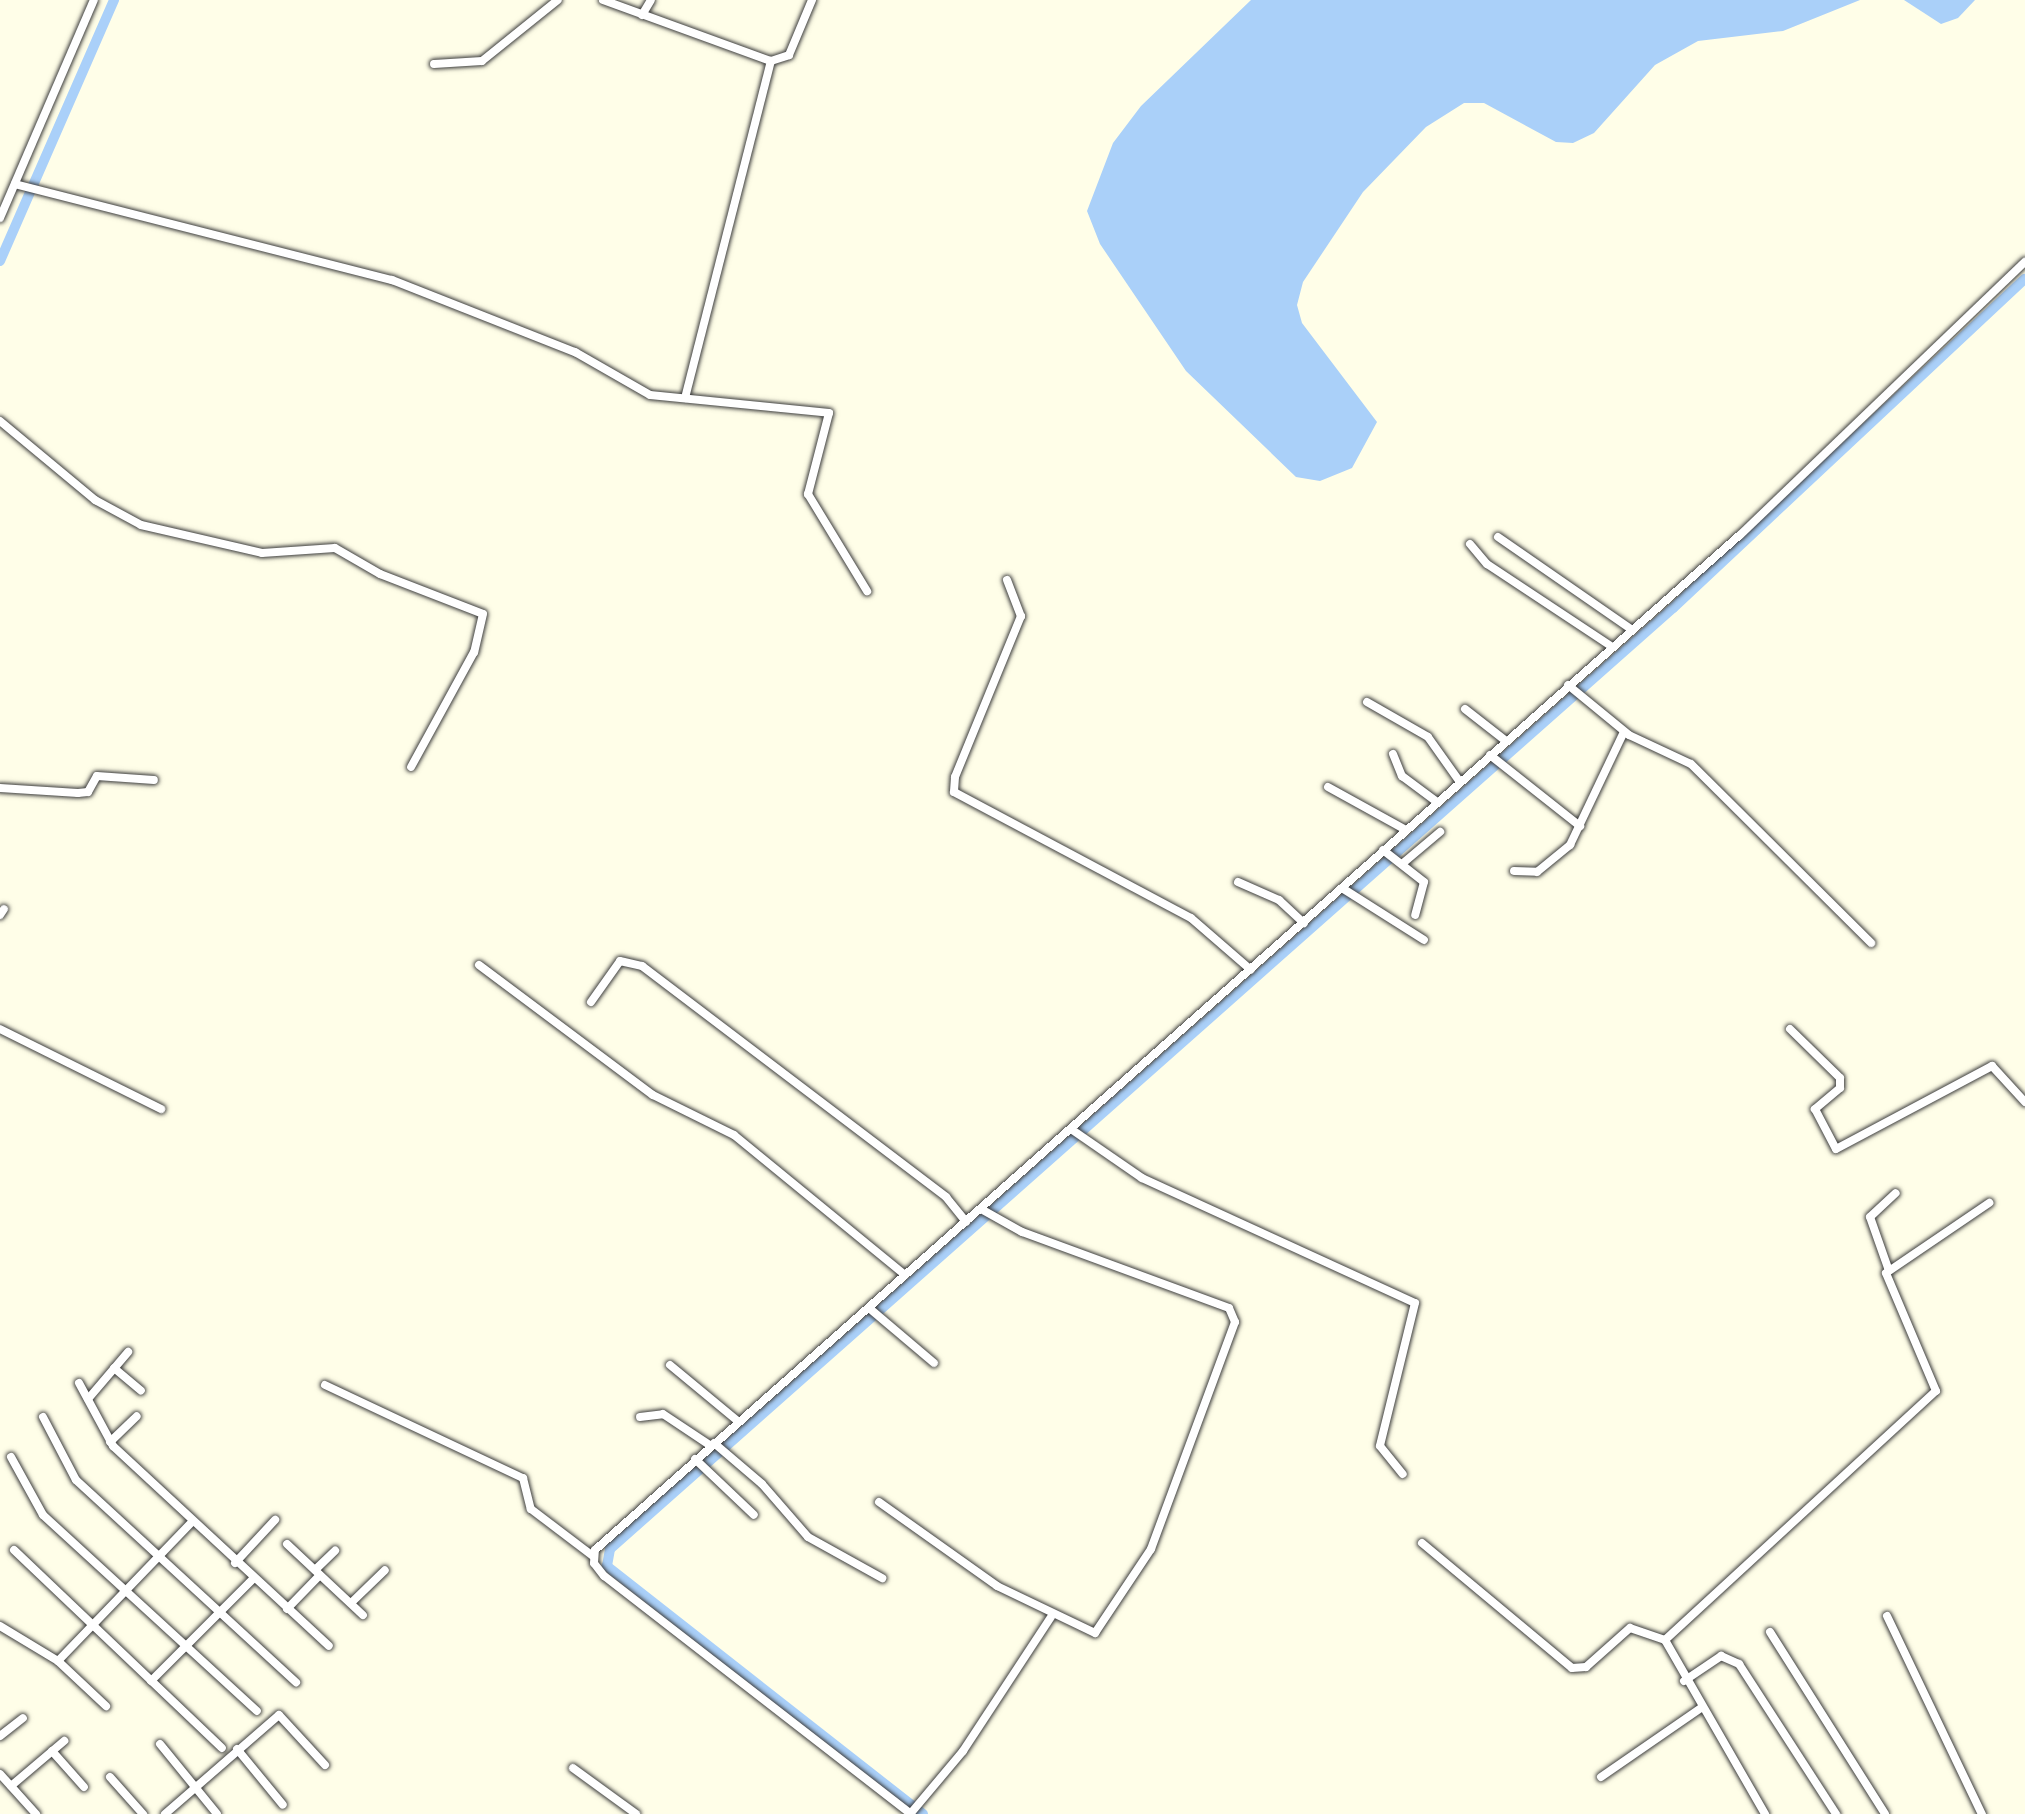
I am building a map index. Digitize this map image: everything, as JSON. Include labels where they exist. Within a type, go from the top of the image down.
[{"type":"street","points":[[0,218],[18,185],[94,0]]},
{"type":"street","points":[[434,64],[482,60],[558,0]]},
{"type":"street","points":[[603,0],[771,60],[789,55],[812,0]]},
{"type":"street","points":[[642,15],[650,0]]},
{"type":"street","points":[[685,398],[771,60]]},
{"type":"street","points":[[18,185],[367,271],[575,352],[639,390],[830,413],[808,494],[867,591]]},
{"type":"street","points":[[593,1556],[695,1459],[718,1447],[739,1422],[871,1310],[905,1275],[1076,1133],[1460,782],[1496,761],[1506,741],[1574,691],[1612,646],[1740,535],[2025,262]]},
{"type":"street","points":[[0,422],[95,500],[141,524],[262,552],[335,548],[380,574],[483,614],[474,652],[411,767]]},
{"type":"street","points":[[1498,537],[1631,628]]},
{"type":"street","points":[[1470,544],[1487,564],[1612,646]]},
{"type":"street","points":[[1007,580],[1021,616],[955,777],[954,792],[1196,921],[1250,970]]},
{"type":"street","points":[[1574,691],[1624,732],[1692,764],[1871,943]]},
{"type":"street","points":[[1368,702],[1428,737],[1460,782]]},
{"type":"street","points":[[1465,709],[1506,741]]},
{"type":"street","points":[[1514,871],[1549,866],[1580,826],[1624,732]]},
{"type":"street","points":[[1393,754],[1402,776],[1438,802]]},
{"type":"street","points":[[1496,761],[1580,826]]},
{"type":"street","points":[[0,788],[78,793],[88,792],[97,776],[154,780]]},
{"type":"street","points":[[1328,787],[1406,830]]},
{"type":"street","points":[[1402,864],[1440,832]]},
{"type":"street","points":[[1383,850],[1426,888],[1415,915]]},
{"type":"street","points":[[1238,882],[1279,900],[1304,923]]},
{"type":"street","points":[[1342,888],[1424,940]]},
{"type":"street","points":[[591,1002],[620,961],[642,966],[957,1206],[966,1222]]},
{"type":"street","points":[[479,965],[653,1095],[734,1136],[905,1275]]},
{"type":"street","points":[[0,1029],[161,1110]]},
{"type":"street","points":[[1790,1029],[1840,1078],[1840,1088],[1815,1110],[1836,1148],[1992,1066],[2025,1102]]},
{"type":"street","points":[[1076,1133],[1142,1178],[1416,1303],[1380,1446],[1403,1474]]},
{"type":"street","points":[[1665,1640],[1936,1390],[1890,1287],[1888,1268],[1870,1217],[1896,1192]]},
{"type":"street","points":[[1888,1268],[1989,1203]]},
{"type":"street","points":[[879,1502],[1051,1618],[1096,1633],[1144,1561],[1236,1316],[995,1220],[983,1211]]},
{"type":"street","points":[[871,1310],[934,1363]]},
{"type":"street","points":[[88,1399],[128,1352]]},
{"type":"street","points":[[670,1364],[739,1422]]},
{"type":"street","points":[[114,1368],[141,1392]]},
{"type":"street","points":[[79,1383],[110,1442],[192,1523],[329,1646]]},
{"type":"street","points":[[325,1385],[523,1478],[531,1509],[593,1556],[604,1576],[915,1808],[963,1751],[1051,1618]]},
{"type":"street","points":[[640,1417],[663,1414],[718,1447],[808,1538],[882,1578]]},
{"type":"street","points":[[110,1442],[138,1416]]},
{"type":"street","points":[[43,1417],[76,1480],[296,1682]]},
{"type":"street","points":[[11,1457],[43,1515],[257,1711]]},
{"type":"street","points":[[695,1459],[754,1515]]},
{"type":"street","points":[[235,1563],[274,1520]]},
{"type":"street","points":[[58,1661],[192,1523]]},
{"type":"street","points":[[1422,1543],[1572,1668],[1586,1667],[1630,1628],[1665,1640],[1684,1681],[1764,1814]]},
{"type":"street","points":[[287,1544],[363,1615]]},
{"type":"street","points":[[14,1550],[222,1748]]},
{"type":"street","points":[[287,1609],[335,1551]]},
{"type":"street","points":[[351,1603],[385,1570]]},
{"type":"street","points":[[151,1681],[253,1579]]},
{"type":"street","points":[[1887,1616],[1982,1814]]},
{"type":"street","points":[[0,1626],[58,1661],[106,1706]]},
{"type":"street","points":[[1770,1632],[1885,1814]]},
{"type":"street","points":[[1684,1681],[1721,1656],[1739,1664],[1836,1814]]},
{"type":"street","points":[[1601,1777],[1701,1708]]},
{"type":"street","points":[[165,1814],[279,1715],[325,1765]]},
{"type":"street","points":[[0,1736],[23,1718]]},
{"type":"street","points":[[11,1786],[64,1742]]},
{"type":"street","points":[[160,1744],[217,1814]]},
{"type":"street","points":[[237,1749],[283,1805]]},
{"type":"street","points":[[52,1751],[84,1788]]},
{"type":"street","points":[[573,1768],[636,1814]]},
{"type":"street","points":[[0,1774],[36,1814]]},
{"type":"street","points":[[110,1777],[142,1814]]},
{"type":"water","points":[[1251,0],[1860,0],[1783,31],[1698,41],[1655,65],[1594,133],[1573,143],[1556,142],[1484,103],[1464,103],[1426,127],[1363,192],[1303,282],[1297,305],[1302,323],[1377,422],[1352,468],[1320,481],[1296,477],[1186,371],[1100,244],[1087,211],[1113,143],[1141,106]]},
{"type":"water","points":[[1904,0],[1975,0],[1958,18],[1941,24]]},
{"type":"waterway","points":[[0,261],[114,0]]},
{"type":"waterway","points":[[923,1814],[607,1566],[610,1549],[1673,608],[2025,279]]}]
